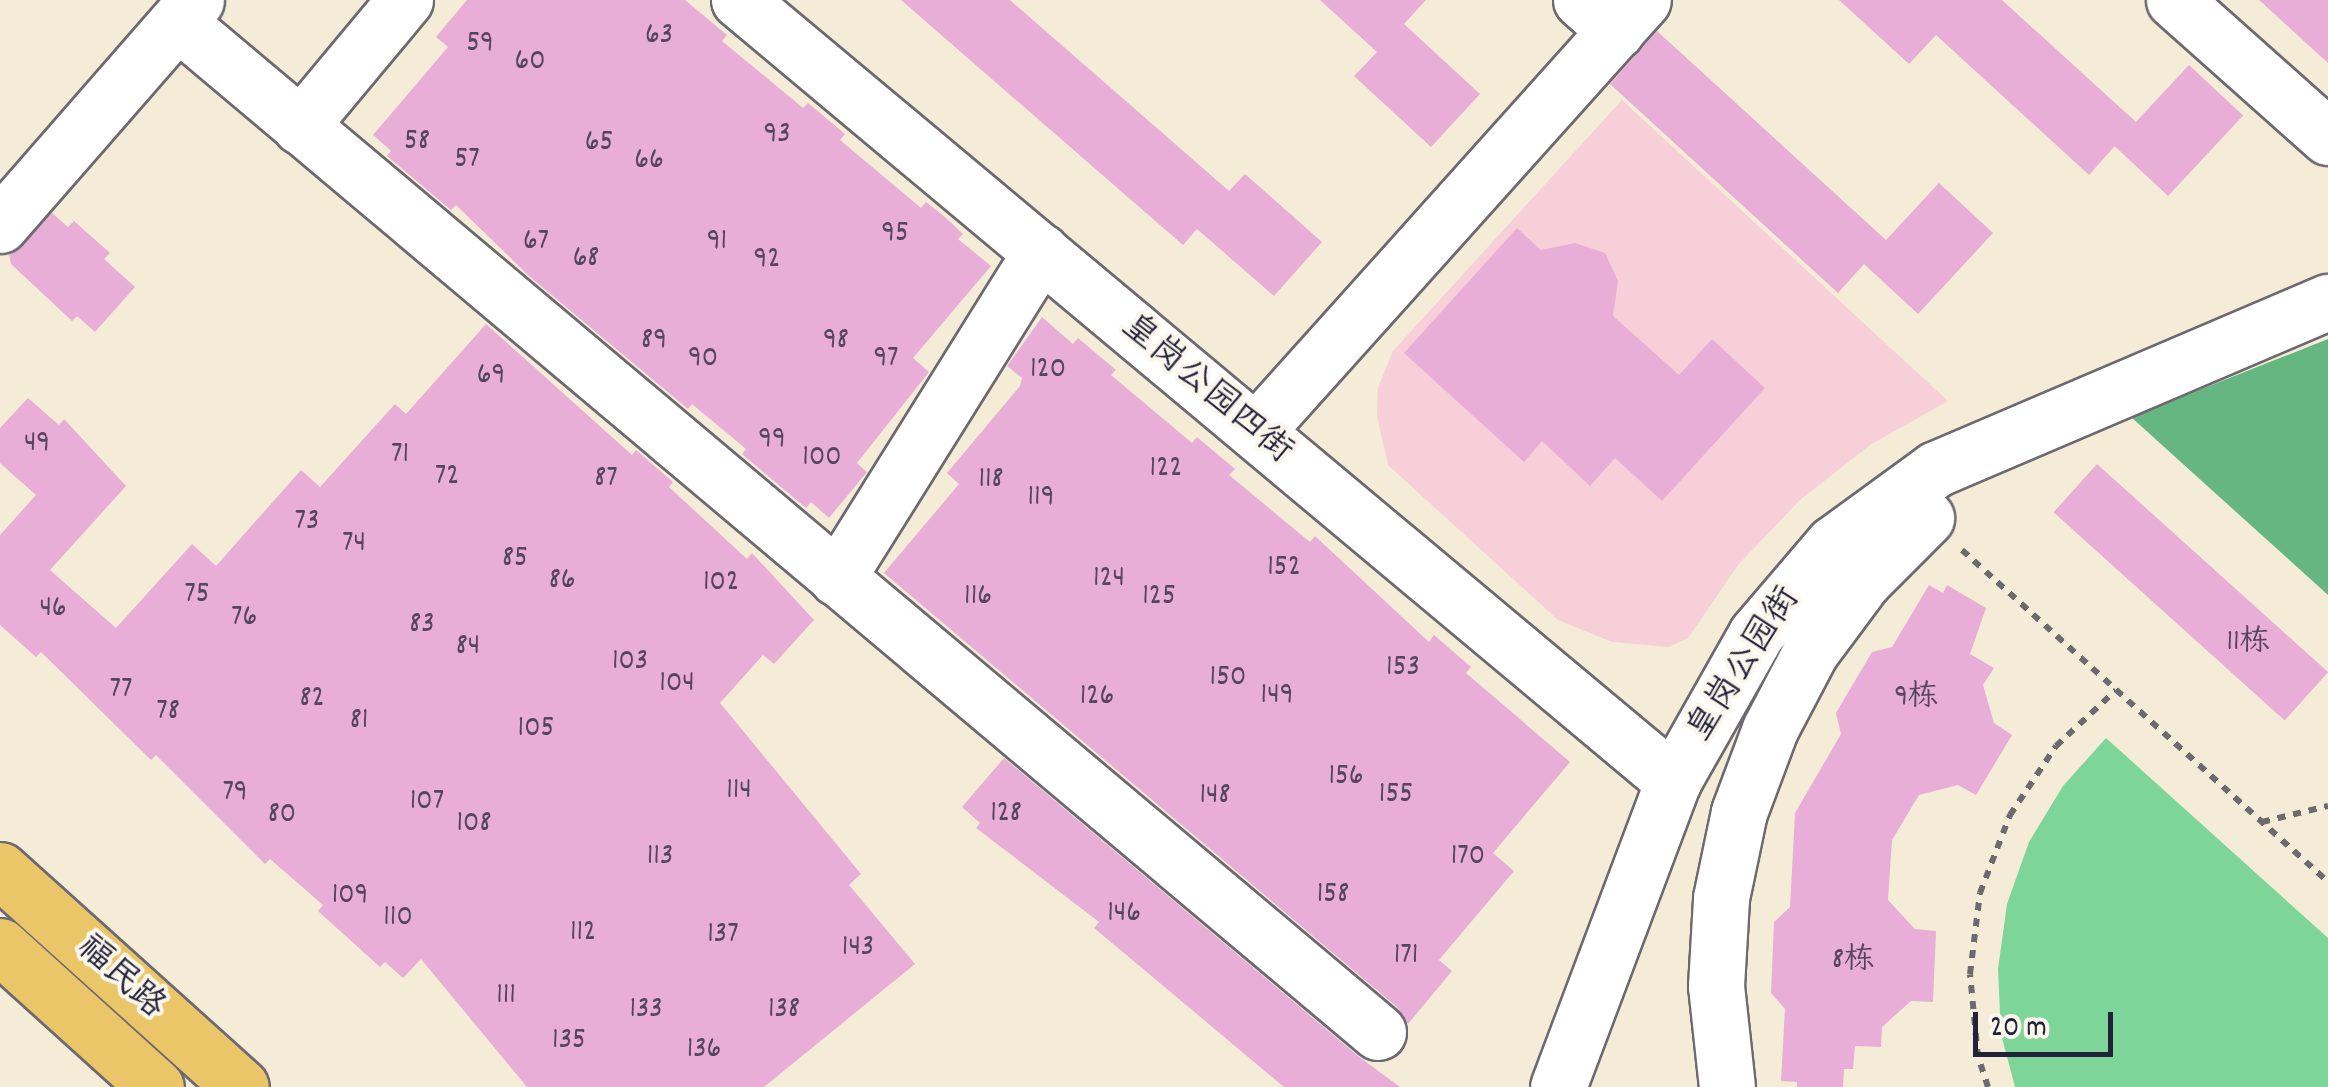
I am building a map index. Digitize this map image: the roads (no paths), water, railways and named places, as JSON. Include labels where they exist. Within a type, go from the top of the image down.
[{"type":"main road","name":"福民路","points":[[0,870],[241,1087]]},
{"type":"main road","name":"福民路","points":[[0,946],[156,1087]]},
{"type":"street","points":[[300,126],[405,0]]},
{"type":"street","name":"皇岗公园四街","points":[[739,0],[1673,781]]},
{"type":"street","points":[[2174,0],[2328,137]]},
{"type":"street","points":[[1256,432],[1613,10]]},
{"type":"street","points":[[0,225],[187,12],[300,126],[1378,1032]]},
{"type":"street","points":[[837,578],[1041,252]]},
{"type":"street","name":"皇岗公园街","points":[[1558,1087],[1673,781],[1730,675],[1783,599],[1834,544],[1900,490],[1978,449],[2328,302]]},
{"type":"street","points":[[1727,1087],[1716,986],[1721,898],[1739,812],[1770,729],[1811,651],[1864,580],[1926,518]]}]
